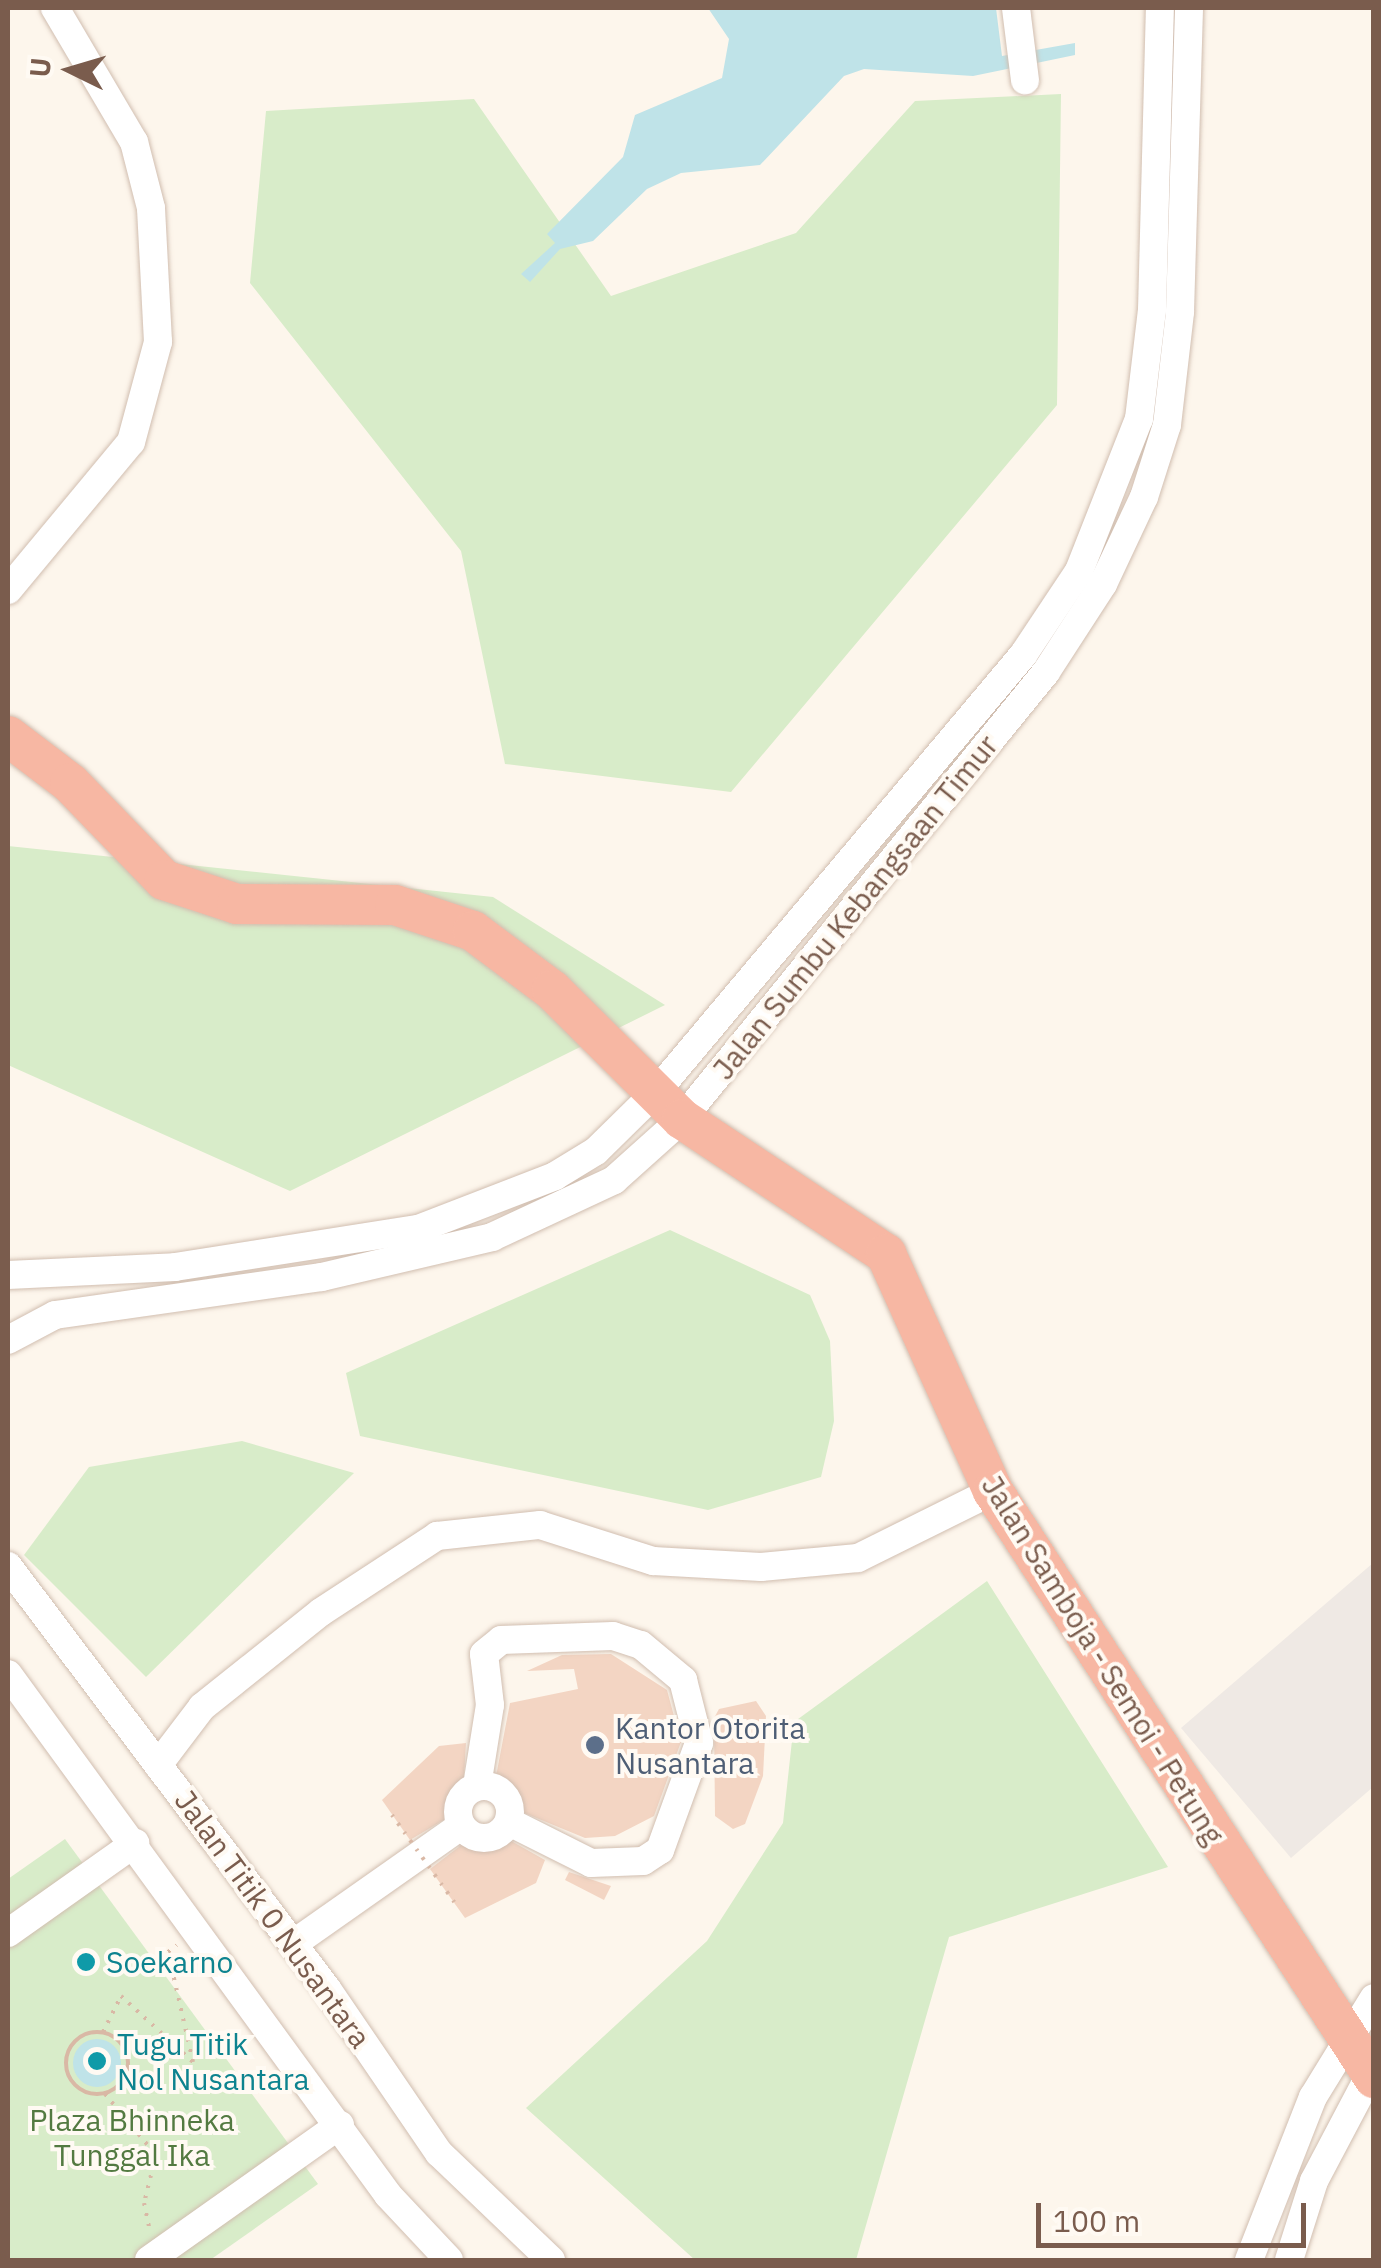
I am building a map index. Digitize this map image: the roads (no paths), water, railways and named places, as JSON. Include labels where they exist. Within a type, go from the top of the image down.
[{"type":"highway","name":"Jalan Samboja - Semoi - Petung","points":[[8,736],[70,783],[164,880],[237,904],[395,906],[473,931],[552,990],[669,1105],[886,1254],[992,1491],[1366,2064]]},
{"type":"street","points":[[8,590],[131,442],[158,342],[150,208],[134,142],[55,8]]},
{"type":"street","points":[[1016,8],[1023,66]]},
{"type":"street","name":"Jalan Sumbu Kebangsaan Timur","points":[[8,1340],[54,1315],[322,1276],[492,1237],[614,1180],[1024,655],[1094,537],[1139,419],[1152,310],[1160,8]]},
{"type":"street","name":"Jalan Sumbu Kebangsaan Timur","points":[[8,1276],[175,1267],[418,1229],[555,1176],[669,1105],[1046,672],[1103,584],[1144,497],[1167,425],[1180,312],[1188,8]]},
{"type":"street","points":[[158,1764],[202,1707],[321,1612],[438,1536],[540,1525],[653,1561],[761,1567],[858,1558],[992,1491]]},
{"type":"street","name":"Jalan Titik 0 Nusantara","points":[[8,1566],[293,1944],[439,2153],[551,2260]]},
{"type":"street","points":[[461,1826],[459,1802],[478,1786],[490,1705],[484,1654],[502,1640],[613,1636],[642,1645],[683,1680],[699,1743],[660,1850],[630,1863],[591,1862],[509,1822]]},
{"type":"street","points":[[8,1674],[199,1929],[388,2195],[449,2260]]},
{"type":"street","points":[[478,1786],[504,1794],[509,1822]]},
{"type":"street","points":[[461,1826],[486,1839],[509,1822]]},
{"type":"street","points":[[293,1944],[461,1826]]},
{"type":"street","points":[[8,1933],[135,1843]]},
{"type":"street","points":[[1288,2260],[1314,2181],[1366,2064],[1374,1998]]},
{"type":"street","points":[[1248,2260],[1281,2167],[1366,2064]]},
{"type":"street","points":[[156,2256],[340,2124]]},
{"type":"water","points":[[708,8],[996,8],[1002,56],[1075,43],[1075,55],[973,76],[864,69],[844,76],[760,165],[681,173],[647,189],[593,241],[560,249],[530,282],[521,274],[555,243],[547,234],[623,157],[635,115],[722,78],[729,39]]},
{"type":"water","points":[[97,2039],[114,2046],[121,2063],[114,2080],[97,2087],[80,2080],[73,2063],[80,2046]]},
{"type":"place","name":"Kantor Otorita Nusantara","points":[[595,1745]]},
{"type":"place","name":"Soekarno","points":[[86,1962]]},
{"type":"place","name":"Tugu Titik Nol Nusantara","points":[[97,2061]]},
{"type":"park label","name":"Plaza Bhinneka Tunggal Ika","points":[[132,2137]]}]
